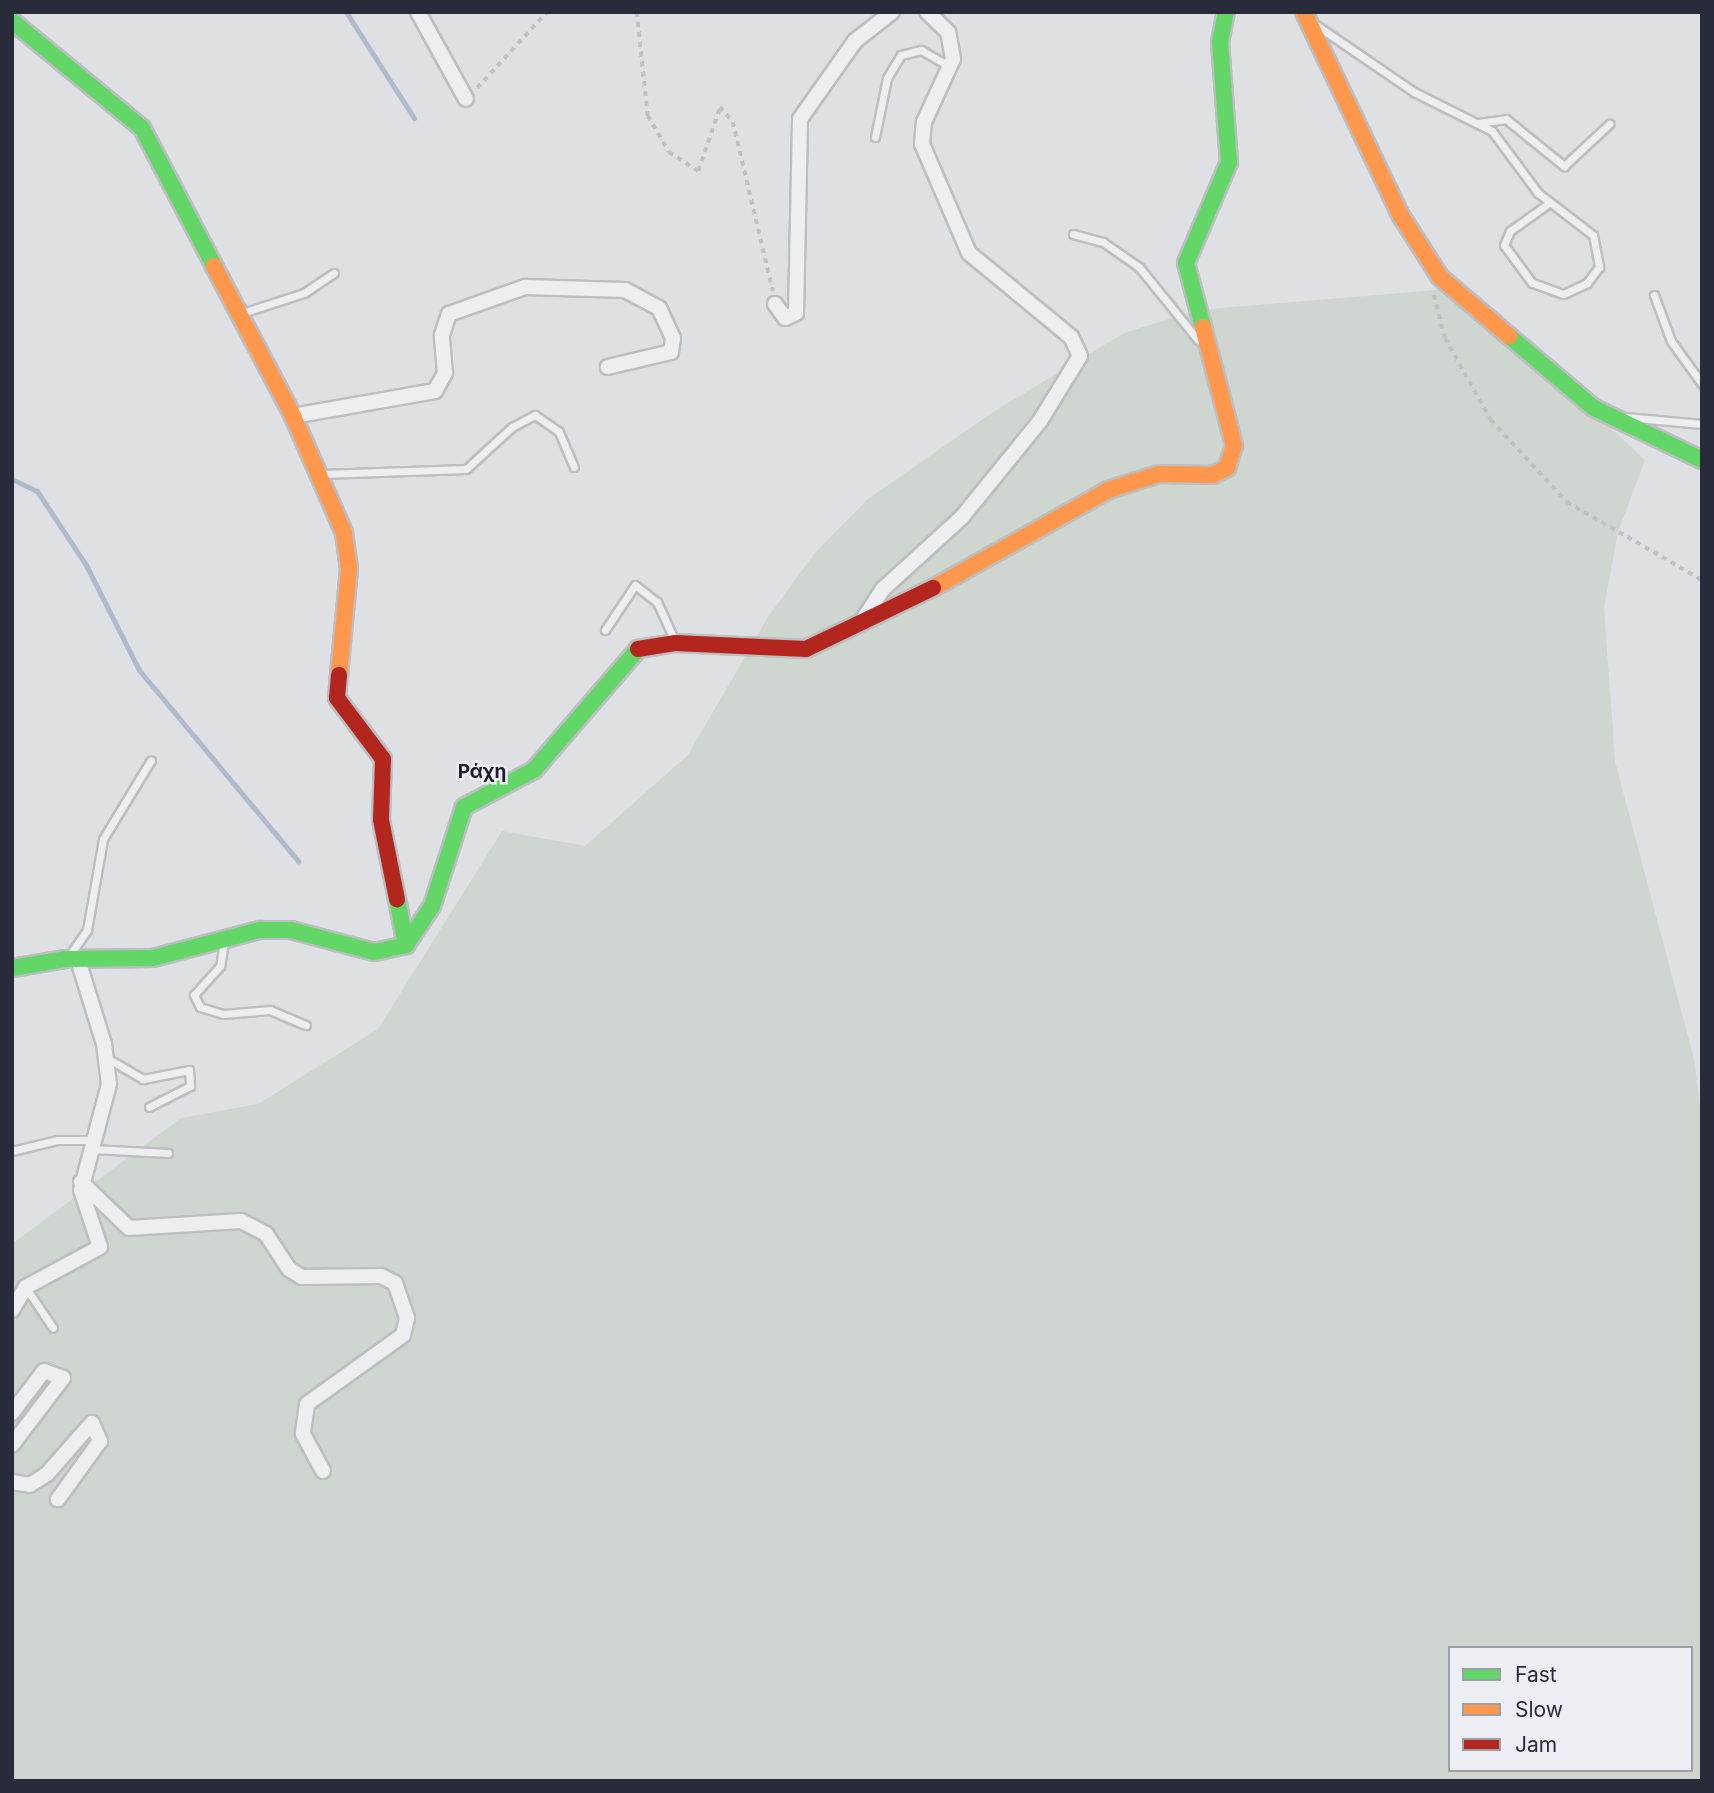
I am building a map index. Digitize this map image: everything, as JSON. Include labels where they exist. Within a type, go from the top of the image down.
[{"type":"street","points":[[418,12],[466,99]]},
{"type":"street","points":[[775,304],[788,320],[796,313],[800,119],[855,41],[892,12]]},
{"type":"street","points":[[861,622],[883,589],[962,517],[1040,421],[1080,356],[1070,337],[969,253],[922,144],[926,115],[951,68],[948,32],[927,12]]},
{"type":"street","points":[[12,968],[72,960],[153,958],[223,937],[291,930],[374,952],[406,945],[432,906],[464,807],[534,770],[632,653],[675,643],[793,652],[861,622],[1108,490],[1159,474],[1222,471],[1234,445],[1185,263],[1229,162],[1220,42],[1226,12]]},
{"type":"street","points":[[1308,18],[1401,216],[1440,277],[1535,364],[1612,419],[1702,460]]},
{"type":"street","points":[[12,21],[142,128],[293,416],[348,552],[337,698],[383,759],[381,820],[406,945]]},
{"type":"street","points":[[293,416],[435,391],[443,380],[442,327],[449,314],[525,287],[625,290],[659,308],[673,338],[671,352],[608,367]]},
{"type":"street","points":[[12,1310],[26,1287],[100,1247],[81,1182],[109,1084],[106,1058],[72,960]]},
{"type":"street","points":[[81,1182],[129,1228],[241,1221],[266,1234],[289,1269],[302,1277],[381,1276],[396,1283],[407,1318],[403,1335],[307,1404],[303,1434],[323,1471]]},
{"type":"street","points":[[12,1413],[44,1371],[63,1378],[12,1445]]},
{"type":"street","points":[[12,1482],[30,1485],[47,1474],[92,1423],[100,1441],[58,1499]]},
{"type":"lane","points":[[1308,18],[1414,92],[1478,123],[1506,144],[1549,203],[1593,235],[1600,250],[1595,274],[1563,294],[1532,284],[1504,245],[1510,231],[1549,203]]},
{"type":"lane","points":[[875,137],[887,78],[901,55],[921,50],[951,68]]},
{"type":"lane","points":[[1478,123],[1506,119],[1560,166],[1608,124]]},
{"type":"lane","points":[[1073,234],[1119,251],[1156,283],[1216,371]]},
{"type":"lane","points":[[241,313],[296,296],[334,273]]},
{"type":"lane","points":[[1654,295],[1671,341],[1702,384]]},
{"type":"lane","points":[[318,475],[466,469],[535,415],[559,432],[574,467]]},
{"type":"lane","points":[[1612,419],[1702,425]]},
{"type":"lane","points":[[605,631],[635,585],[664,611],[675,643]]},
{"type":"lane","points":[[72,960],[87,930],[103,839],[151,760]]},
{"type":"lane","points":[[223,937],[220,966],[194,995],[200,1007],[223,1014],[271,1010],[306,1025]]},
{"type":"lane","points":[[106,1058],[138,1078],[189,1069],[190,1086],[149,1107]]},
{"type":"lane","points":[[12,1152],[57,1140],[168,1153]]},
{"type":"lane","points":[[26,1287],[53,1328]]},
{"type":"path","points":[[466,99],[547,12]]},
{"type":"path","points":[[637,12],[648,116],[669,152],[698,171],[720,107],[733,122],[775,304]]},
{"type":"path","points":[[1432,289],[1445,338],[1491,420],[1566,502],[1702,580]]},
{"type":"shaded area","points":[[1461,288],[1645,460],[1618,532],[1604,608],[1615,761],[1694,1059],[1702,1121],[1702,1781],[12,1781],[12,1244],[181,1118],[258,1104],[378,1029],[502,831],[585,846],[688,755],[768,617],[814,554],[868,499],[993,412],[1124,333],[1198,310]]},
{"type":"waterway","points":[[346,12],[414,118]]},
{"type":"waterway","points":[[12,479],[37,491],[86,565],[139,670],[298,861]]},
{"type":"traffic: fast","points":[[1203,327],[1186,263],[1229,162],[1220,42],[1226,12]]},
{"type":"traffic: fast","points":[[12,21],[142,128],[214,266]]},
{"type":"traffic: fast","points":[[1509,336],[1594,408],[1702,460]]},
{"type":"traffic: fast","points":[[406,945],[432,906],[464,807],[534,770],[638,649]]},
{"type":"traffic: fast","points":[[12,968],[66,959],[153,958],[260,930],[291,930],[374,952],[406,945],[397,899]]},
{"type":"traffic: slow","points":[[1304,12],[1401,216],[1440,277],[1509,336]]},
{"type":"traffic: slow","points":[[214,266],[293,416],[344,533],[349,569],[339,675]]},
{"type":"traffic: slow","points":[[933,588],[1108,490],[1159,474],[1213,475],[1227,468],[1234,445],[1203,327]]},
{"type":"traffic: jam","points":[[638,649],[675,643],[806,649],[933,588]]},
{"type":"traffic: jam","points":[[339,675],[337,698],[383,759],[381,820],[397,899]]},
{"type":"district","name":"Ράχη","points":[[482,772]]}]
